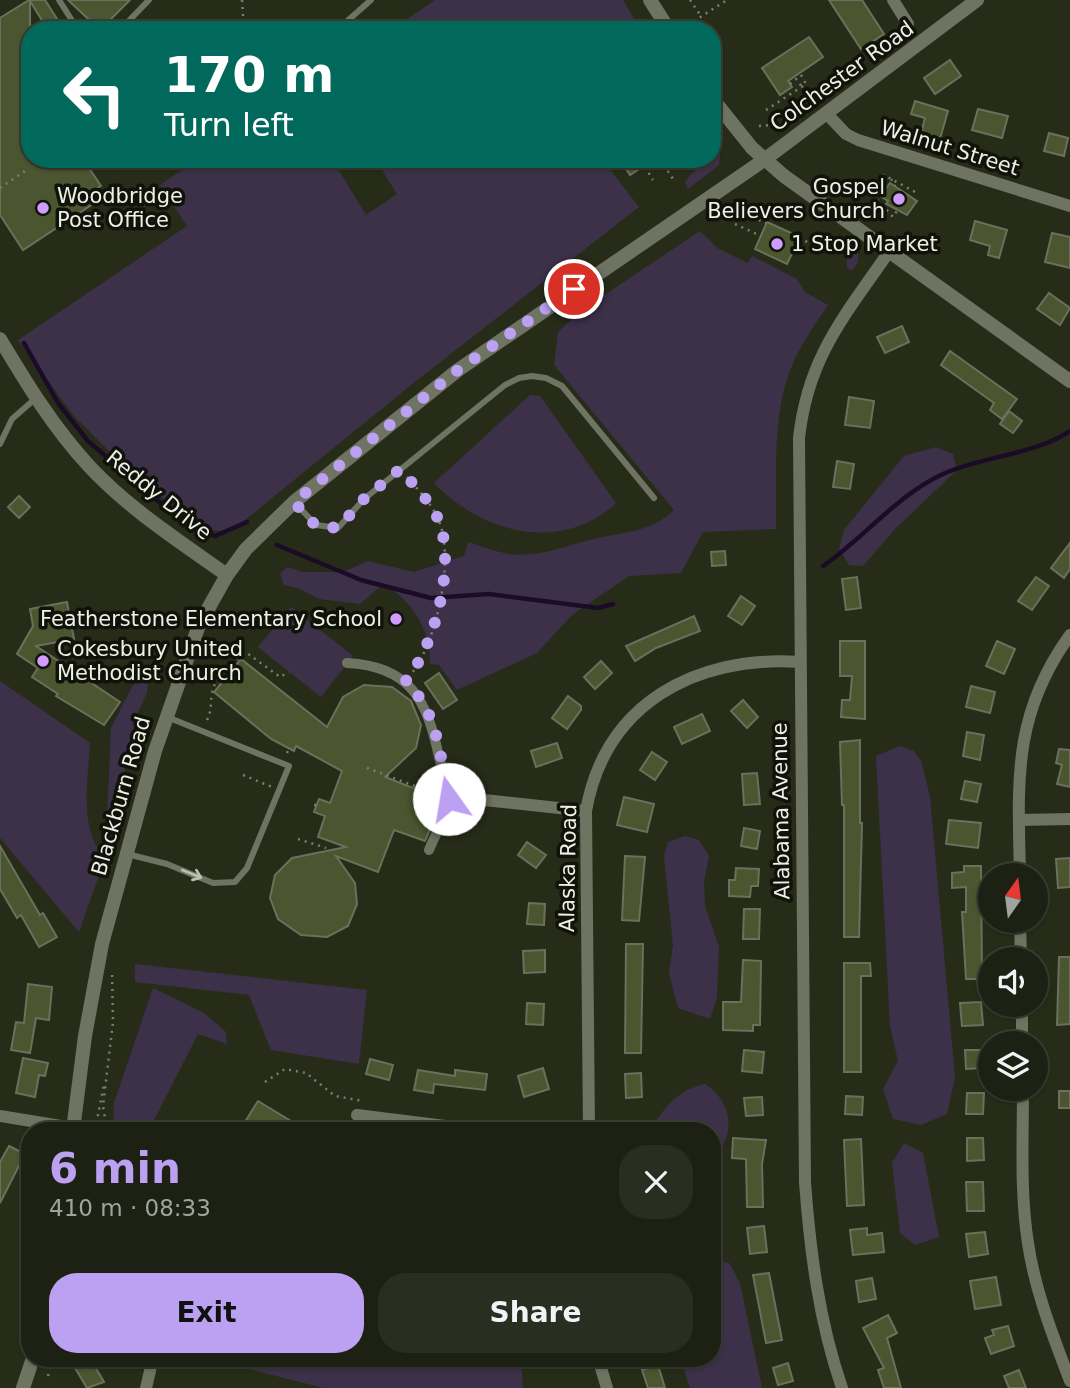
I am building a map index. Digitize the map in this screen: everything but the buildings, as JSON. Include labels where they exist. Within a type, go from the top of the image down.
[{"type":"street","points":[[650,0],[663,21]]},
{"type":"street","points":[[893,0],[908,24]]},
{"type":"street","name":"Colchester Road","points":[[764,160],[977,0]]},
{"type":"street","points":[[721,110],[764,160],[888,253],[1070,381]]},
{"type":"street","name":"Walnut Street","points":[[827,114],[846,134],[858,140],[1070,206]]},
{"type":"street","name":"Blackburn Road","points":[[74,1122],[85,1036],[102,944],[165,716],[199,625],[227,575],[246,549],[294,502],[458,370],[764,160]]},
{"type":"street","name":"Alabama Avenue","points":[[842,1388],[823,1321],[813,1268],[804,1182],[799,438],[802,411],[822,350],[888,253]]},
{"type":"street","name":"Reddy Drive","points":[[0,339],[36,398],[69,443],[112,488],[162,529],[227,575]]},
{"type":"street","points":[[1020,863],[1019,757],[1025,728],[1046,675],[1070,635]]},
{"type":"street","name":"Alaska Road","points":[[589,1122],[586,811],[598,767],[608,747],[637,710],[656,696],[699,675],[726,667],[752,662],[799,662]]},
{"type":"street","points":[[347,663],[372,666],[405,682],[421,697],[431,718],[449,799],[429,850]]},
{"type":"street","points":[[483,806],[586,811]]},
{"type":"street","points":[[1019,820],[1070,819]]},
{"type":"street","points":[[1023,1101],[1023,1186],[1028,1244],[1045,1315],[1070,1381]]},
{"type":"street","points":[[357,1115],[413,1122]]},
{"type":"street","points":[[0,1116],[34,1122]]},
{"type":"street","points":[[23,1388],[30,1367]]},
{"type":"street","points":[[146,1388],[151,1367]]},
{"type":"street","points":[[601,1367],[607,1388]]},
{"type":"lane","points":[[59,0],[72,21]]},
{"type":"lane","points":[[129,21],[149,0]]},
{"type":"lane","points":[[347,21],[371,0]]},
{"type":"lane","points":[[294,502],[316,526],[338,528],[364,499],[400,469],[510,382],[526,376],[556,382],[566,390],[654,498]]},
{"type":"lane","points":[[0,444],[12,419],[36,398]]},
{"type":"lane","points":[[127,854],[167,864],[213,883],[235,882],[247,868],[289,766],[165,716]]},
{"type":"path","points":[[242,0],[243,21]]},
{"type":"path","points":[[690,0],[701,16]]},
{"type":"path","points":[[693,21],[727,0]]},
{"type":"path","points":[[766,110],[806,84],[800,73]]},
{"type":"path","points":[[790,83],[796,79],[802,87]]},
{"type":"path","points":[[646,168],[653,180]]},
{"type":"path","points":[[666,168],[673,179]]},
{"type":"path","points":[[0,188],[28,169]]},
{"type":"path","points":[[897,211],[893,217],[873,195],[884,175],[915,192]]},
{"type":"path","points":[[891,178],[895,186]]},
{"type":"path","points":[[855,197],[866,181]]},
{"type":"path","points":[[746,214],[766,223]]},
{"type":"path","points":[[735,224],[761,236]]},
{"type":"path","points":[[799,238],[822,249]]},
{"type":"path","points":[[400,469],[425,499],[440,526],[445,556],[439,602],[428,646],[405,682]]},
{"type":"path","points":[[207,720],[212,712],[212,690],[239,656],[247,653],[280,677],[289,672]]},
{"type":"path","points":[[287,752],[289,748]]},
{"type":"path","points":[[367,768],[449,799],[483,806]]},
{"type":"path","points":[[243,775],[279,790]]},
{"type":"path","points":[[298,839],[326,848]]},
{"type":"path","points":[[106,1122],[103,1106],[113,1022],[113,962]]},
{"type":"path","points":[[96,1122],[108,1065]]},
{"type":"path","points":[[265,1082],[285,1069],[299,1070],[335,1096],[363,1101]]},
{"type":"path","points":[[48,1376],[50,1367]]},
{"type":"shaded area","points":[[435,0],[623,0],[636,21],[404,21]]},
{"type":"shaded area","points":[[185,168],[337,168],[366,215],[397,194],[381,168],[609,168],[639,207],[416,381],[229,533],[203,528],[138,480],[74,416],[18,340],[187,226],[160,185]]},
{"type":"shaded area","points":[[698,168],[715,168],[688,189],[685,182]]},
{"type":"shaded area","points":[[700,231],[717,248],[748,263],[752,256],[797,279],[805,292],[828,305],[798,354],[782,401],[778,422],[776,529],[703,532],[681,573],[629,576],[572,615],[537,653],[457,690],[439,665],[430,664],[427,639],[418,617],[403,598],[383,584],[360,604],[319,599],[298,588],[284,585],[280,574],[287,567],[303,572],[343,572],[368,561],[414,572],[464,556],[468,542],[510,554],[543,552],[647,527],[674,510],[554,365],[558,332],[579,312]]},
{"type":"shaded area","points":[[846,244],[858,252],[858,262],[852,271],[847,267]]},
{"type":"shaded area","points":[[530,395],[540,396],[616,503],[594,519],[571,529],[522,531],[497,525],[453,500],[434,483]]},
{"type":"shaded area","points":[[936,447],[953,454],[957,470],[895,529],[863,566],[849,565],[839,549],[844,530],[904,456]]},
{"type":"shaded area","points":[[291,607],[353,656],[321,697],[258,647]]},
{"type":"shaded area","points":[[141,678],[148,679],[147,693],[136,717],[123,777],[119,821],[113,829],[107,823],[111,728],[132,687]]},
{"type":"shaded area","points":[[0,681],[90,743],[88,818],[91,833],[105,858],[79,932],[0,838]]},
{"type":"shaded area","points":[[900,746],[914,751],[922,763],[930,797],[955,1077],[947,1114],[921,1125],[893,1119],[883,1089],[898,1061],[890,1026],[876,756]]},
{"type":"shaded area","points":[[685,836],[699,840],[709,856],[704,882],[705,906],[719,947],[717,997],[710,1019],[678,1008],[669,973],[673,945],[664,855],[668,842]]},
{"type":"shaded area","points":[[135,964],[367,990],[359,1064],[271,1050],[249,995],[135,982]]},
{"type":"shaded area","points":[[153,988],[204,1013],[226,1032],[227,1044],[198,1034],[153,1122],[113,1122],[114,1103]]},
{"type":"shaded area","points":[[705,1084],[722,1101],[728,1130],[721,1149],[721,1122],[655,1122],[675,1098]]},
{"type":"shaded area","points":[[904,1143],[923,1153],[939,1237],[915,1245],[900,1233],[892,1163]]},
{"type":"shaded area","points":[[721,1261],[729,1263],[740,1283],[762,1388],[690,1388],[683,1367],[721,1367]]},
{"type":"shaded area","points":[[242,1367],[522,1367],[523,1388],[323,1388]]},
{"type":"waterway","points":[[24,343],[58,403],[88,441],[158,501],[215,536],[247,522]]},
{"type":"waterway","points":[[823,566],[926,483],[958,468],[1040,445],[1070,431]]},
{"type":"waterway","points":[[277,545],[361,580],[431,598],[489,594],[598,608],[613,604]]},
{"type":"place","name":"Gospel Believers Church","points":[[899,199]]},
{"type":"place","name":"Woodbridge Post Office","points":[[43,208]]},
{"type":"place","name":"1 Stop Market","points":[[777,244]]},
{"type":"place","name":"Featherstone Elementary School","points":[[396,619]]},
{"type":"place","name":"Cokesbury United Methodist Church","points":[[43,661]]},
{"type":"route","points":[[449,799],[431,718],[421,697],[405,682],[428,646],[439,602],[445,546],[436,517],[400,469],[356,506],[338,528],[329,530],[316,526],[294,502],[458,370],[574,289]]}]
